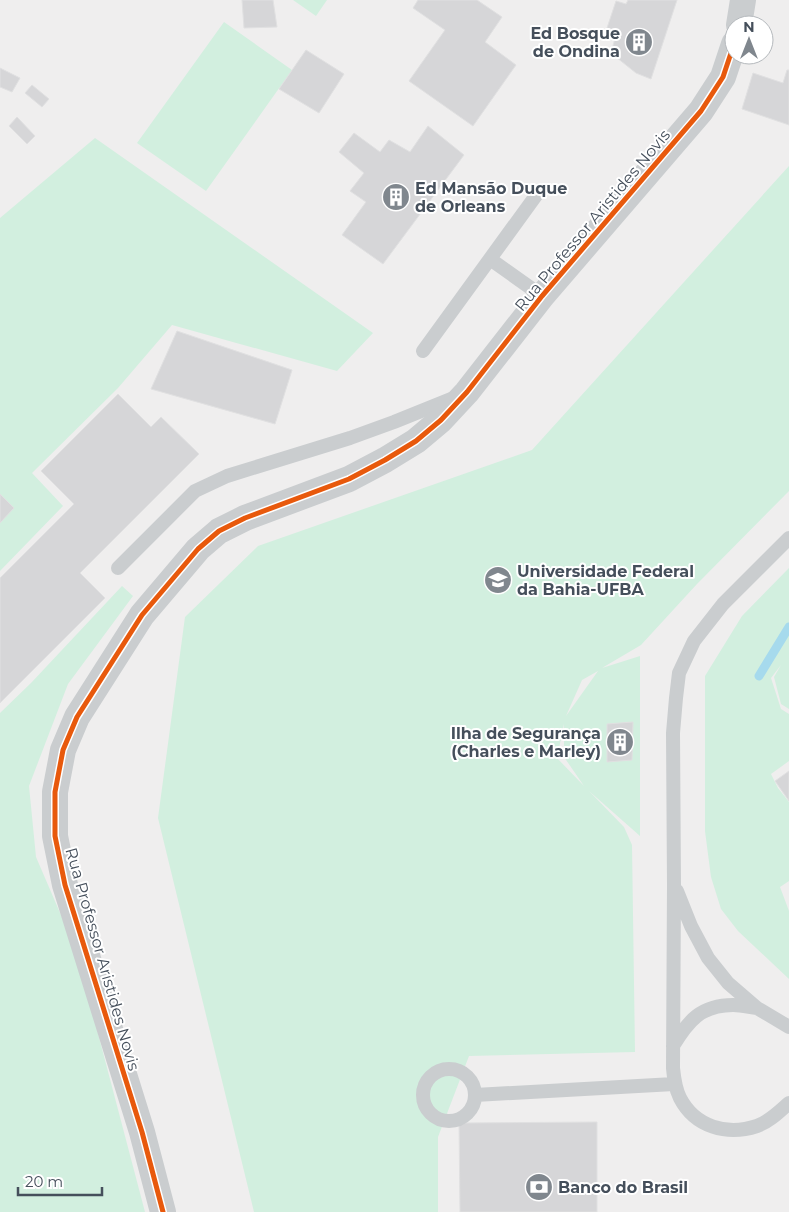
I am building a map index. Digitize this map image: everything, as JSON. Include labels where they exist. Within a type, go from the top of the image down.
[{"type":"street","points":[[741,15],[743,0]]},
{"type":"street","name":"Rua Professor Aristides Novis","points":[[163,1212],[142,1132],[65,885],[55,836],[54,792],[63,750],[77,717],[142,615],[198,548],[219,531],[245,518],[349,479],[416,441],[441,420],[467,392],[542,296],[701,111],[723,77],[727,65]]},
{"type":"lane","points":[[423,351],[540,190]]},
{"type":"lane","points":[[490,259],[542,296]]},
{"type":"lane","points":[[118,568],[196,491],[209,484],[227,476],[350,438],[467,392]]},
{"type":"lane","points":[[789,538],[723,604],[694,641],[680,673],[673,733],[674,1084],[688,1110],[699,1121],[718,1129],[735,1130],[759,1125],[776,1115],[789,1103]]},
{"type":"lane","points":[[674,886],[691,926],[708,958],[728,982],[757,1008],[789,1027]]},
{"type":"lane","points":[[673,1047],[683,1029],[695,1016],[710,1008],[732,1005],[757,1008]]},
{"type":"lane","points":[[475,1095],[674,1084]]},
{"type":"green space","points":[[293,0],[327,0],[316,16]]},
{"type":"green space","points":[[224,22],[292,70],[206,191],[137,143]]},
{"type":"green space","points":[[95,138],[373,333],[337,371],[172,325],[118,388],[32,473],[63,506],[0,571],[0,218]]},
{"type":"green space","name":"Universidade Federal da Bahia-UFBA","points":[[789,166],[789,491],[697,584],[641,645],[602,668],[640,656],[640,836],[589,791],[624,827],[632,845],[635,1052],[469,1056],[438,1137],[438,1212],[254,1212],[158,818],[185,617],[258,546],[532,450]],"holes":[[[598,671],[566,716],[582,680]],[[564,724],[564,757],[584,786],[557,758]]]},
{"type":"green space","points":[[789,568],[789,709],[781,704],[774,677],[781,665],[771,678],[781,709],[789,714],[789,761],[771,774],[778,788],[789,802],[789,881],[780,887],[789,911],[789,979],[738,931],[721,909],[711,877],[705,831],[705,676],[742,616]]},
{"type":"green space","points":[[122,586],[133,596],[68,684],[29,786],[36,857],[76,950],[145,1212],[0,1212],[0,713],[31,683]]},
{"type":"building","points":[[242,0],[273,0],[277,27],[244,28]]},
{"type":"building","points":[[418,0],[477,0],[502,17],[485,42],[516,65],[473,126],[409,81],[445,30],[413,8]]},
{"type":"building","name":"Ed Bosque de Ondina","points":[[628,0],[677,0],[651,79],[636,73],[611,53],[617,31],[607,28],[616,1],[626,4]]},
{"type":"building","points":[[306,50],[344,74],[319,113],[279,89]]},
{"type":"building","points":[[0,68],[20,78],[12,92],[0,87]]},
{"type":"building","points":[[787,70],[789,70],[789,125],[742,109],[753,73],[783,83]]},
{"type":"building","points":[[32,85],[49,99],[42,107],[25,93]]},
{"type":"building","points":[[17,117],[35,136],[27,144],[9,126]]},
{"type":"building","name":"Ed Mansão Duque de Orleans","points":[[428,126],[464,155],[383,264],[342,235],[366,202],[350,191],[364,173],[339,152],[354,133],[380,152],[389,140],[410,152]]},
{"type":"building","points":[[177,331],[292,370],[275,424],[151,389]]},
{"type":"building","points":[[118,394],[151,427],[161,417],[199,454],[80,573],[105,598],[0,703],[0,578],[74,504],[41,471]]},
{"type":"building","points":[[0,494],[14,508],[0,523]]},
{"type":"building","name":"Ilha de Segurança (Charles e Marley)","points":[[633,722],[632,760],[607,762],[607,724]]},
{"type":"building","points":[[789,771],[789,801],[775,781]]},
{"type":"building","points":[[597,1122],[597,1212],[460,1212],[459,1123]]},
{"type":"waterway","points":[[759,676],[789,627]]},
{"type":"cycle path","points":[[163,1212],[142,1132],[65,885],[55,836],[55,792],[63,750],[77,717],[142,615],[198,549],[219,531],[245,518],[349,479],[416,441],[441,420],[467,392],[542,296],[701,111],[723,77],[727,65]]},
{"type":"place","name":"Ed Bosque de Ondina","points":[[639,42]]},
{"type":"place","name":"Ed Mansão Duque de Orleans","points":[[396,197]]},
{"type":"place","name":"Universidade Federal da Bahia-UFBA","points":[[498,580]]},
{"type":"place","name":"Ilha de Segurança (Charles e Marley)","points":[[620,742]]},
{"type":"place","name":"Banco do Brasil","points":[[539,1187]]}]
